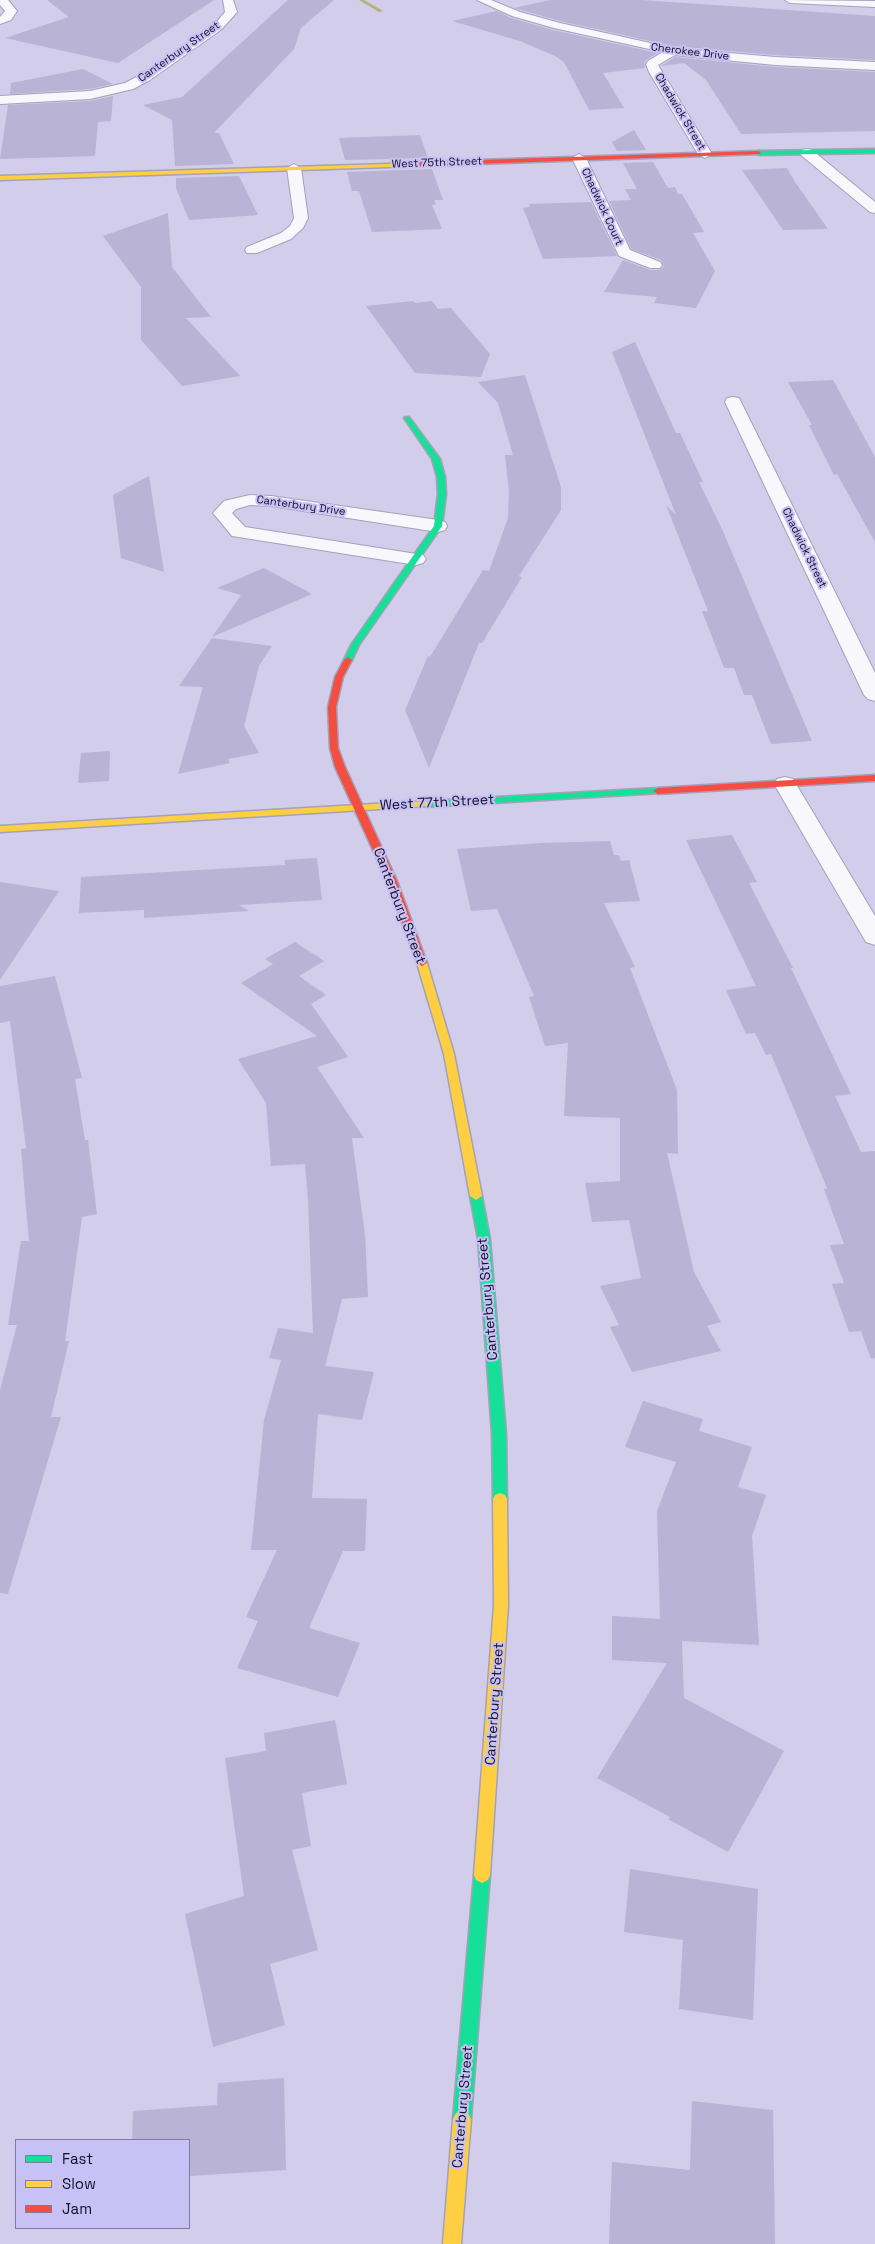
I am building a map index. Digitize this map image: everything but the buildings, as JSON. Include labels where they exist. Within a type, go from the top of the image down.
[{"type":"street","points":[[0,21],[7,18],[11,11],[1,0]]},
{"type":"street","name":"Canterbury Street","points":[[0,100],[62,98],[111,91],[129,86],[146,77],[218,27],[231,12],[228,0]]},
{"type":"street","name":"Cherokee Drive","points":[[482,0],[516,14],[558,26],[673,51],[776,61],[875,66]]},
{"type":"street","points":[[790,0],[875,4]]},
{"type":"street","name":"Chadwick Street","points":[[673,51],[652,64],[705,154]]},
{"type":"street","name":"West 75th Street","points":[[0,178],[705,154],[875,151]]},
{"type":"street","points":[[807,153],[875,209]]},
{"type":"street","name":"Chadwick Court","points":[[579,158],[624,253],[655,265]]},
{"type":"street","points":[[252,250],[286,236],[296,228],[301,218],[294,168]]},
{"type":"street","name":"Chadwick Street","points":[[733,402],[875,695]]},
{"type":"street","name":"Canterbury Street","points":[[407,418],[436,459],[441,476],[442,494],[438,526],[355,645],[339,677],[332,707],[334,748],[340,767],[392,881],[420,956],[449,1054],[484,1239],[499,1434],[502,1605],[484,1856],[452,2244]]},
{"type":"street","name":"Canterbury Drive","points":[[416,560],[238,532],[222,513],[235,503],[257,500],[438,526]]},
{"type":"street","name":"West 77th Street","points":[[0,829],[875,778]]},
{"type":"street","points":[[785,784],[875,937]]},
{"type":"waterway","points":[[361,0],[381,11]]},
{"type":"traffic: fast","points":[[759,153],[875,151]]},
{"type":"traffic: fast","points":[[348,660],[355,645],[438,526],[442,494],[441,477],[436,459],[407,418]]},
{"type":"traffic: fast","points":[[426,804],[658,791]]},
{"type":"traffic: fast","points":[[476,1196],[484,1239],[499,1434],[500,1499]]},
{"type":"traffic: fast","points":[[462,2119],[482,1875]]},
{"type":"traffic: slow","points":[[0,178],[418,164]]},
{"type":"traffic: slow","points":[[0,829],[426,804]]},
{"type":"traffic: slow","points":[[422,963],[449,1054],[476,1196]]},
{"type":"traffic: slow","points":[[482,1875],[501,1605],[500,1499]]},
{"type":"traffic: slow","points":[[452,2244],[462,2119]]},
{"type":"traffic: jam","points":[[418,164],[759,153]]},
{"type":"traffic: jam","points":[[348,660],[339,677],[332,707],[334,748],[340,767],[392,881],[422,963]]},
{"type":"traffic: jam","points":[[658,791],[875,778]]}]
